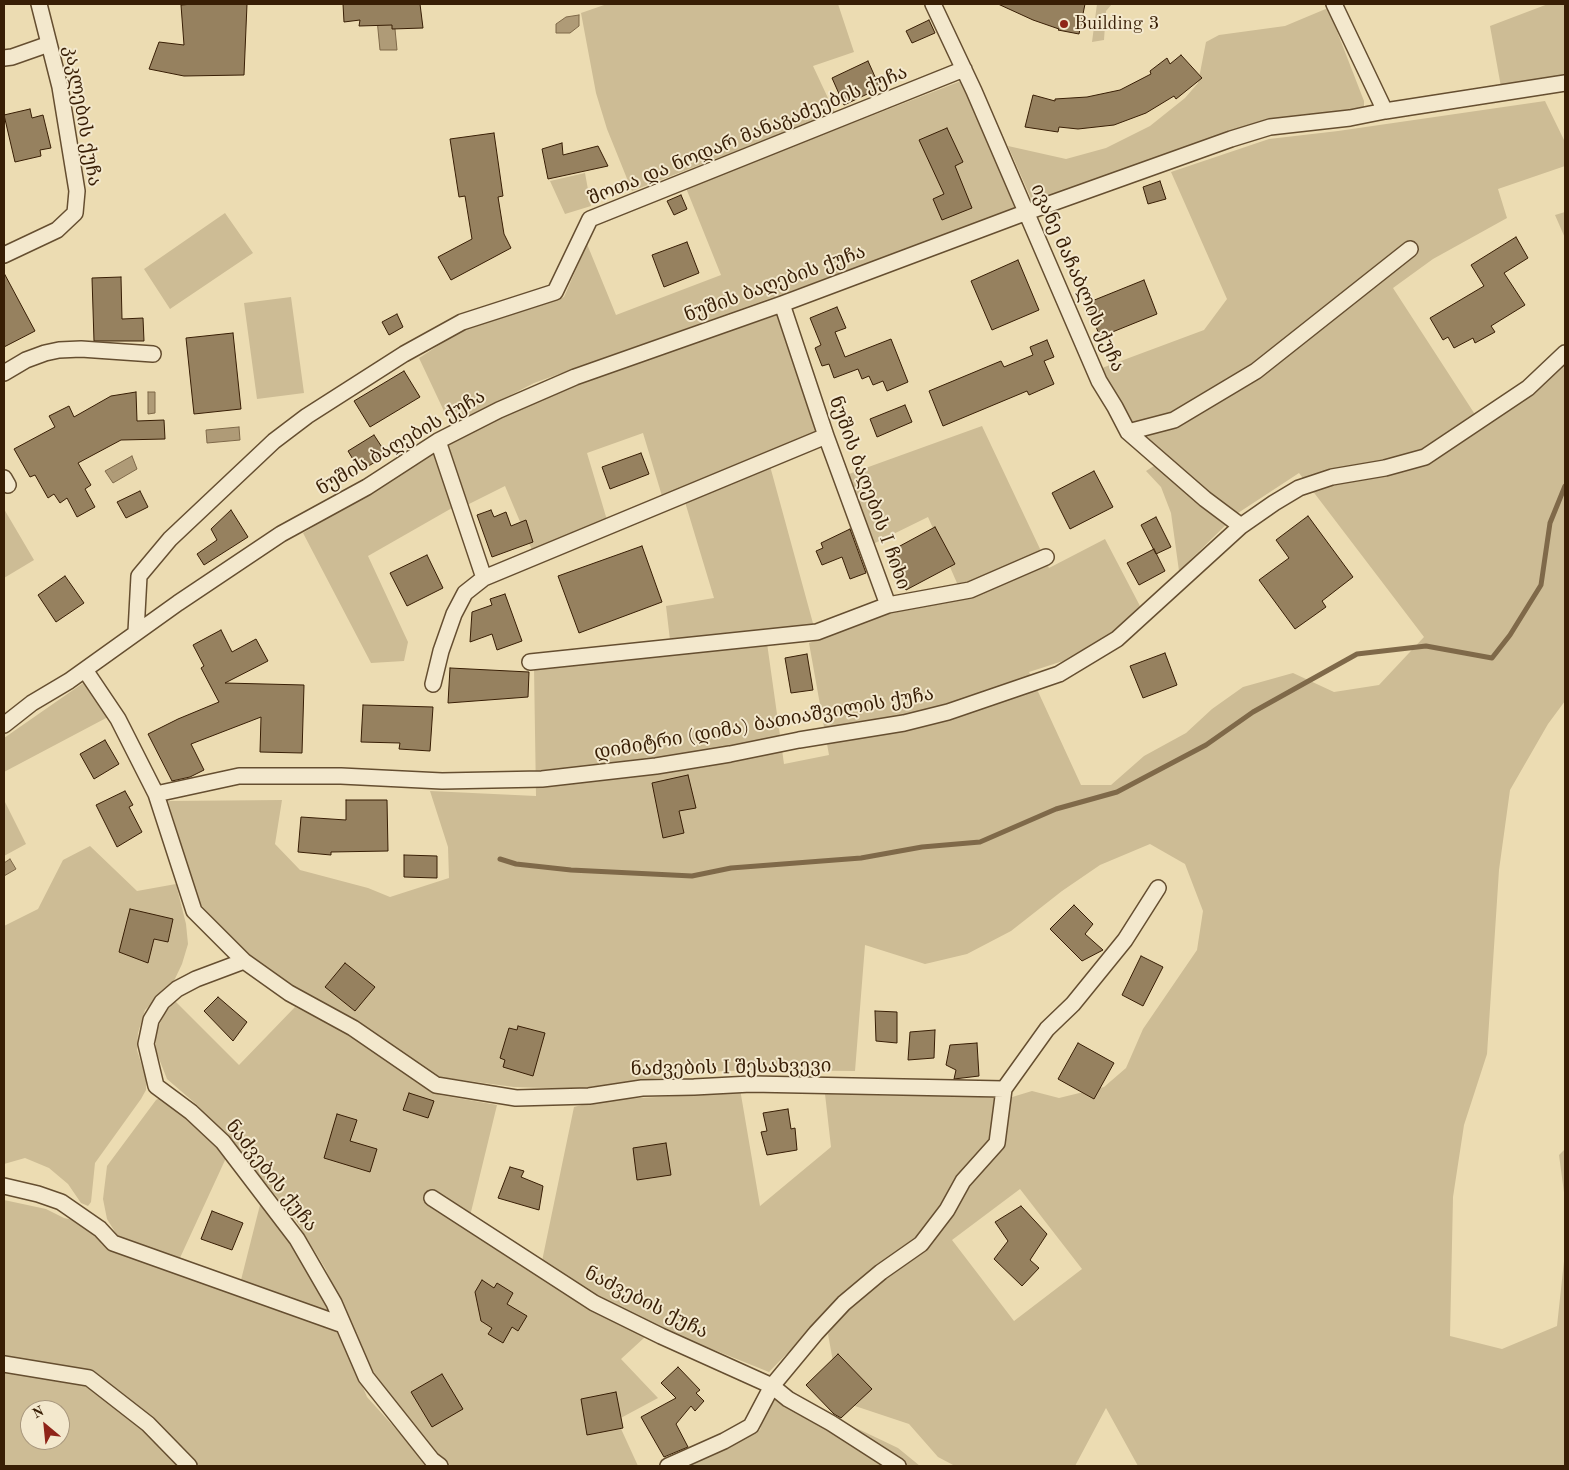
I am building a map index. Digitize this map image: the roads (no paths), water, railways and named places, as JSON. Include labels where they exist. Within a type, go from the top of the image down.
[{"type":"street","name":"კაკლების ქუჩა","points":[[4,256],[57,230],[75,214],[77,191],[60,87],[39,4]]},
{"type":"street","name":"ივანე მაჩაბლის ქუჩა","points":[[933,4],[964,69],[1099,381],[1128,432],[1205,499],[1241,526]]},
{"type":"street","points":[[1334,4],[1384,111]]},
{"type":"street","points":[[4,58],[49,44]]},
{"type":"street","name":"შოთა და ნოდარ მანაგაძეების ქუჩა","points":[[136,632],[139,576],[170,539],[274,441],[306,416],[397,358],[462,322],[555,292],[590,219],[964,69]]},
{"type":"street","name":"ნუშის ბაღების ქუჩა","points":[[4,725],[32,703],[69,682],[136,632],[281,534],[367,487],[438,441],[499,410],[575,377],[782,304],[1026,212],[1231,138],[1270,127],[1350,118],[1384,111],[1565,84]]},
{"type":"street","points":[[1128,432],[1174,420],[1256,371],[1410,249]]},
{"type":"street","name":"ნუშის ბაღების I ჩიხი","points":[[530,662],[817,632],[888,605],[826,436],[782,304]]},
{"type":"street","points":[[4,373],[26,360],[60,350],[81,349],[153,354]]},
{"type":"street","name":"დიმიტრი (დიმა) ბათიაშვილის ქუჩა","points":[[156,794],[239,776],[341,776],[442,782],[542,780],[656,766],[730,754],[799,740],[913,721],[948,712],[1059,674],[1117,639],[1241,526],[1274,503],[1299,488],[1332,477],[1385,468],[1425,457],[1528,388],[1565,353]]},
{"type":"street","points":[[433,684],[441,651],[454,614],[465,593],[484,578],[826,436]]},
{"type":"street","points":[[438,441],[484,578]]},
{"type":"street","points":[[888,605],[970,590],[1046,557]]},
{"type":"street","points":[[85,670],[118,719],[156,794],[194,911],[244,961]]},
{"type":"street","points":[[668,1466],[724,1441],[751,1426],[772,1386],[844,1303],[881,1272],[921,1244],[947,1210],[963,1181],[997,1142],[1004,1089],[1047,1029],[1073,1004],[1125,940],[1158,888]]},
{"type":"street","name":"ნაძვების I შესახვევი","points":[[244,961],[289,993],[354,1028],[436,1085],[516,1098],[589,1096],[642,1088],[694,1088],[750,1084],[1004,1089]]},
{"type":"street","name":"ნაძვების ქუჩა","points":[[244,961],[196,979],[177,989],[162,1002],[151,1020],[146,1044],[156,1086],[191,1112],[222,1142],[296,1239],[334,1303],[366,1377],[432,1460],[440,1466]]},
{"type":"street","points":[[4,1186],[61,1202],[94,1224],[113,1243],[344,1325]]},
{"type":"street","name":"ნაძვების ქუჩა","points":[[432,1198],[594,1303],[661,1336],[772,1386],[788,1399],[831,1423],[898,1466]]},
{"type":"street","points":[[4,1364],[89,1378],[148,1424],[189,1466]]},
{"type":"waterway","points":[[500,859],[516,864],[571,870],[692,876],[731,868],[861,858],[922,847],[980,842],[1056,809],[1117,792],[1206,745],[1253,712],[1357,654],[1426,646],[1492,658],[1510,635],[1541,585],[1550,523],[1565,486]]},
{"type":"place","name":"Building 3","points":[[1064,24]]}]
